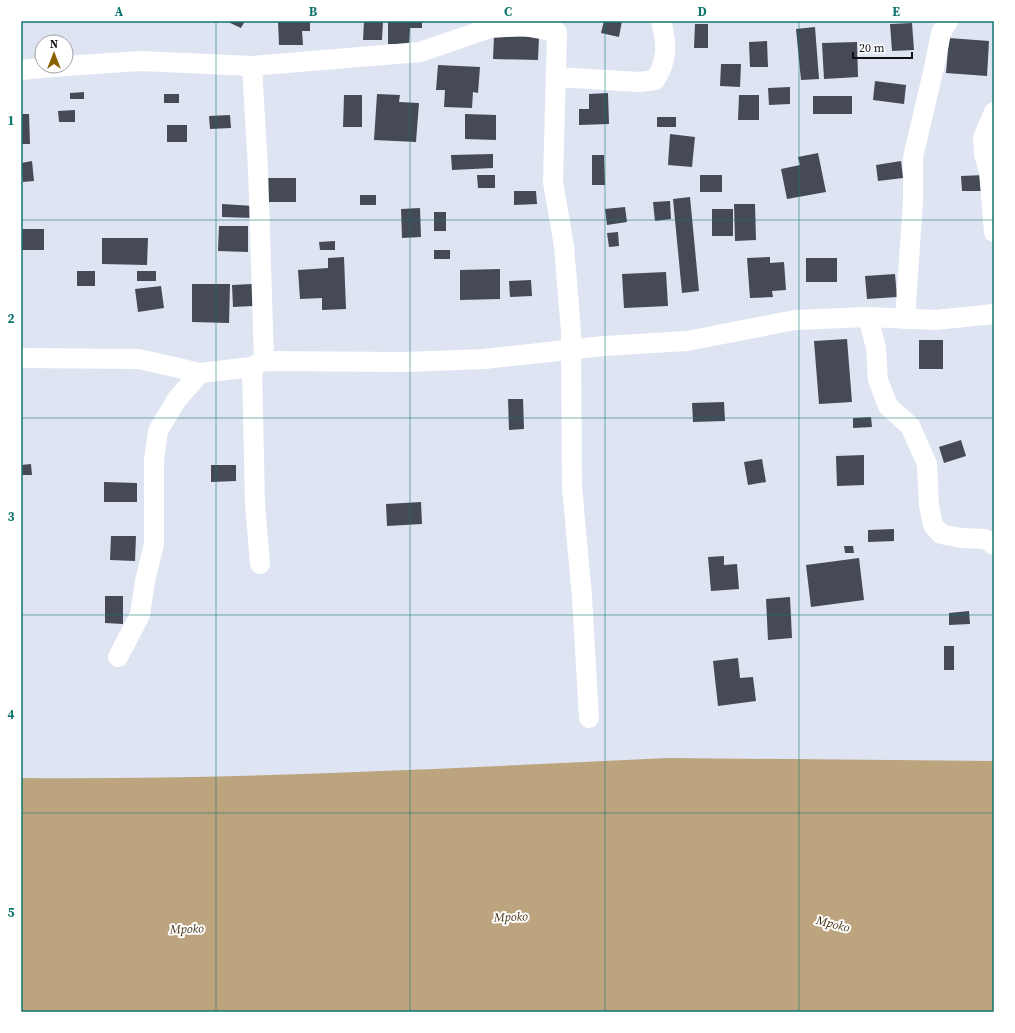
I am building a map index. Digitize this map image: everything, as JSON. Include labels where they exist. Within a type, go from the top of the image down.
[{"type":"street","points":[[556,77],[639,82],[654,80],[662,69],[667,42],[661,21]]},
{"type":"street","points":[[905,319],[913,201],[913,157],[941,33],[948,21]]},
{"type":"street","points":[[74,65],[140,61],[252,66],[420,52],[490,28],[525,23],[557,32],[554,182],[564,246],[571,350],[572,487],[582,597],[589,718]]},
{"type":"street","points":[[252,66],[258,169],[258,364],[255,503],[260,564]]},
{"type":"street","points":[[21,70],[34,69]]},
{"type":"street","points":[[994,112],[983,138],[984,154],[989,172],[994,232]]},
{"type":"street","points":[[21,358],[140,359],[200,373],[258,364],[420,362],[484,359],[571,350],[687,341],[795,320],[868,317],[935,320],[994,314]]},
{"type":"street","points":[[868,317],[876,348],[878,380],[888,406],[910,426],[926,464],[929,505],[933,525],[941,534],[962,538],[985,539],[994,545]]},
{"type":"street","points":[[118,657],[140,615],[145,581],[154,544],[154,460],[158,431],[177,399],[200,373]]},
{"type":"water","name":"Mpoko","points":[[668,758],[994,761],[994,1012],[21,1012],[21,778],[264,775]]},
{"type":"building","points":[[226,21],[245,21],[241,28]]},
{"type":"building","points":[[278,21],[310,21],[310,31],[302,31],[303,45],[279,45]]},
{"type":"building","points":[[364,21],[383,21],[382,40],[363,40]]},
{"type":"building","points":[[388,21],[422,21],[422,28],[410,28],[409,44],[388,44]]},
{"type":"building","points":[[604,21],[622,21],[619,37],[601,33]]},
{"type":"building","points":[[912,23],[914,50],[892,51],[890,24]]},
{"type":"building","points":[[695,24],[708,24],[708,48],[694,48]]},
{"type":"building","points":[[815,27],[819,79],[801,80],[796,29]]},
{"type":"building","points":[[494,36],[539,37],[538,60],[493,59]]},
{"type":"building","points":[[949,38],[989,41],[987,76],[946,73]]},
{"type":"building","points":[[767,41],[768,67],[750,67],[749,42]]},
{"type":"building","points":[[857,42],[858,77],[824,79],[822,43]]},
{"type":"building","points":[[721,64],[741,64],[740,87],[720,86]]},
{"type":"building","points":[[438,65],[480,67],[478,93],[473,92],[472,108],[444,107],[445,90],[436,90]]},
{"type":"building","points":[[875,81],[906,85],[904,104],[873,100]]},
{"type":"building","points":[[790,87],[790,104],[769,105],[768,88]]},
{"type":"building","points":[[84,92],[84,99],[70,99],[70,93]]},
{"type":"building","points":[[608,93],[609,124],[579,125],[579,109],[589,109],[589,94]]},
{"type":"building","points":[[164,94],[179,94],[179,103],[164,103]]},
{"type":"building","points":[[377,94],[400,95],[399,102],[419,103],[416,142],[374,140]]},
{"type":"building","points":[[344,95],[362,95],[362,127],[343,127]]},
{"type":"building","points":[[739,95],[759,95],[759,120],[738,120]]},
{"type":"building","points":[[813,96],[852,96],[852,114],[813,114]]},
{"type":"building","points":[[75,110],[75,122],[59,122],[58,111]]},
{"type":"building","points":[[21,114],[29,114],[30,144],[21,144]]},
{"type":"building","points":[[465,114],[496,115],[496,140],[465,139]]},
{"type":"building","points":[[230,115],[231,128],[210,129],[209,116]]},
{"type":"building","points":[[657,117],[676,117],[676,127],[657,127]]},
{"type":"building","points":[[167,125],[187,125],[187,142],[167,142]]},
{"type":"building","points":[[670,134],[695,137],[692,167],[668,165]]},
{"type":"building","points":[[818,153],[826,192],[787,199],[781,169],[800,165],[798,157]]},
{"type":"building","points":[[493,154],[493,168],[452,170],[451,155]]},
{"type":"building","points":[[592,155],[604,155],[605,185],[592,185]]},
{"type":"building","points":[[32,161],[34,181],[23,182],[21,163]]},
{"type":"building","points":[[901,161],[903,178],[878,181],[876,165]]},
{"type":"building","points":[[477,175],[495,175],[495,188],[478,188]]},
{"type":"building","points":[[700,175],[722,175],[722,192],[700,192]]},
{"type":"building","points":[[985,175],[985,191],[962,191],[961,176]]},
{"type":"building","points":[[267,178],[296,178],[296,202],[267,202]]},
{"type":"building","points":[[514,191],[536,191],[537,204],[514,205]]},
{"type":"building","points":[[360,195],[376,195],[376,205],[360,205]]},
{"type":"building","points":[[690,197],[699,291],[682,293],[673,199]]},
{"type":"building","points":[[670,201],[671,219],[655,221],[653,202]]},
{"type":"building","points":[[222,204],[254,206],[253,218],[222,217]]},
{"type":"building","points":[[734,204],[755,204],[756,240],[735,241]]},
{"type":"building","points":[[625,207],[627,222],[607,225],[605,209]]},
{"type":"building","points":[[420,208],[421,237],[402,238],[401,209]]},
{"type":"building","points":[[712,209],[733,209],[733,236],[712,236]]},
{"type":"building","points":[[434,212],[446,212],[446,231],[434,231]]},
{"type":"building","points":[[219,226],[248,226],[248,252],[218,251]]},
{"type":"building","points":[[21,229],[44,229],[44,250],[21,250]]},
{"type":"building","points":[[618,232],[619,246],[609,247],[607,233]]},
{"type":"building","points":[[102,238],[148,238],[147,265],[102,264]]},
{"type":"building","points":[[335,241],[335,250],[320,250],[319,242]]},
{"type":"building","points":[[434,250],[450,250],[450,259],[434,259]]},
{"type":"building","points":[[344,257],[346,309],[322,310],[322,298],[300,299],[298,270],[328,268],[328,258]]},
{"type":"building","points":[[770,257],[770,263],[784,262],[786,290],[772,291],[773,297],[750,298],[747,258]]},
{"type":"building","points":[[806,258],[837,258],[837,282],[806,282]]},
{"type":"building","points":[[500,269],[500,299],[460,300],[460,270]]},
{"type":"building","points":[[77,271],[95,271],[95,286],[77,286]]},
{"type":"building","points":[[137,271],[156,271],[156,281],[137,281]]},
{"type":"building","points":[[666,272],[668,306],[624,308],[622,274]]},
{"type":"building","points":[[895,274],[897,297],[867,299],[865,276]]},
{"type":"building","points":[[531,280],[532,296],[510,297],[509,281]]},
{"type":"building","points":[[192,284],[230,284],[229,323],[192,322]]},
{"type":"building","points":[[252,284],[253,306],[233,307],[232,285]]},
{"type":"building","points":[[161,286],[164,308],[138,312],[135,289]]},
{"type":"building","points":[[847,339],[852,402],[819,404],[814,341]]},
{"type":"building","points":[[919,340],[943,340],[943,369],[919,369]]},
{"type":"building","points":[[508,399],[523,399],[524,429],[509,430]]},
{"type":"building","points":[[724,402],[725,421],[693,422],[692,403]]},
{"type":"building","points":[[871,417],[872,427],[853,428],[853,418]]},
{"type":"building","points":[[961,440],[966,456],[944,463],[939,447]]},
{"type":"building","points":[[864,455],[864,485],[837,486],[836,456]]},
{"type":"building","points":[[762,459],[766,482],[748,485],[744,462]]},
{"type":"building","points":[[31,464],[32,475],[22,475],[21,465]]},
{"type":"building","points":[[211,465],[236,465],[236,481],[211,482]]},
{"type":"building","points":[[104,482],[137,483],[137,502],[104,502]]},
{"type":"building","points":[[421,502],[422,524],[387,526],[386,504]]},
{"type":"building","points":[[894,529],[894,541],[868,542],[868,530]]},
{"type":"building","points":[[111,536],[136,536],[135,561],[110,560]]},
{"type":"building","points":[[844,546],[853,546],[854,553],[845,553]]},
{"type":"building","points":[[724,556],[724,565],[737,564],[739,589],[711,591],[708,557]]},
{"type":"building","points":[[859,558],[864,600],[811,607],[806,565]]},
{"type":"building","points":[[105,596],[123,596],[123,624],[105,623]]},
{"type":"building","points":[[790,597],[792,638],[768,640],[766,599]]},
{"type":"building","points":[[969,611],[970,624],[949,625],[949,613]]},
{"type":"building","points":[[944,646],[954,646],[954,670],[944,670]]},
{"type":"building","points":[[738,658],[740,678],[753,677],[756,701],[718,706],[713,661]]}]
